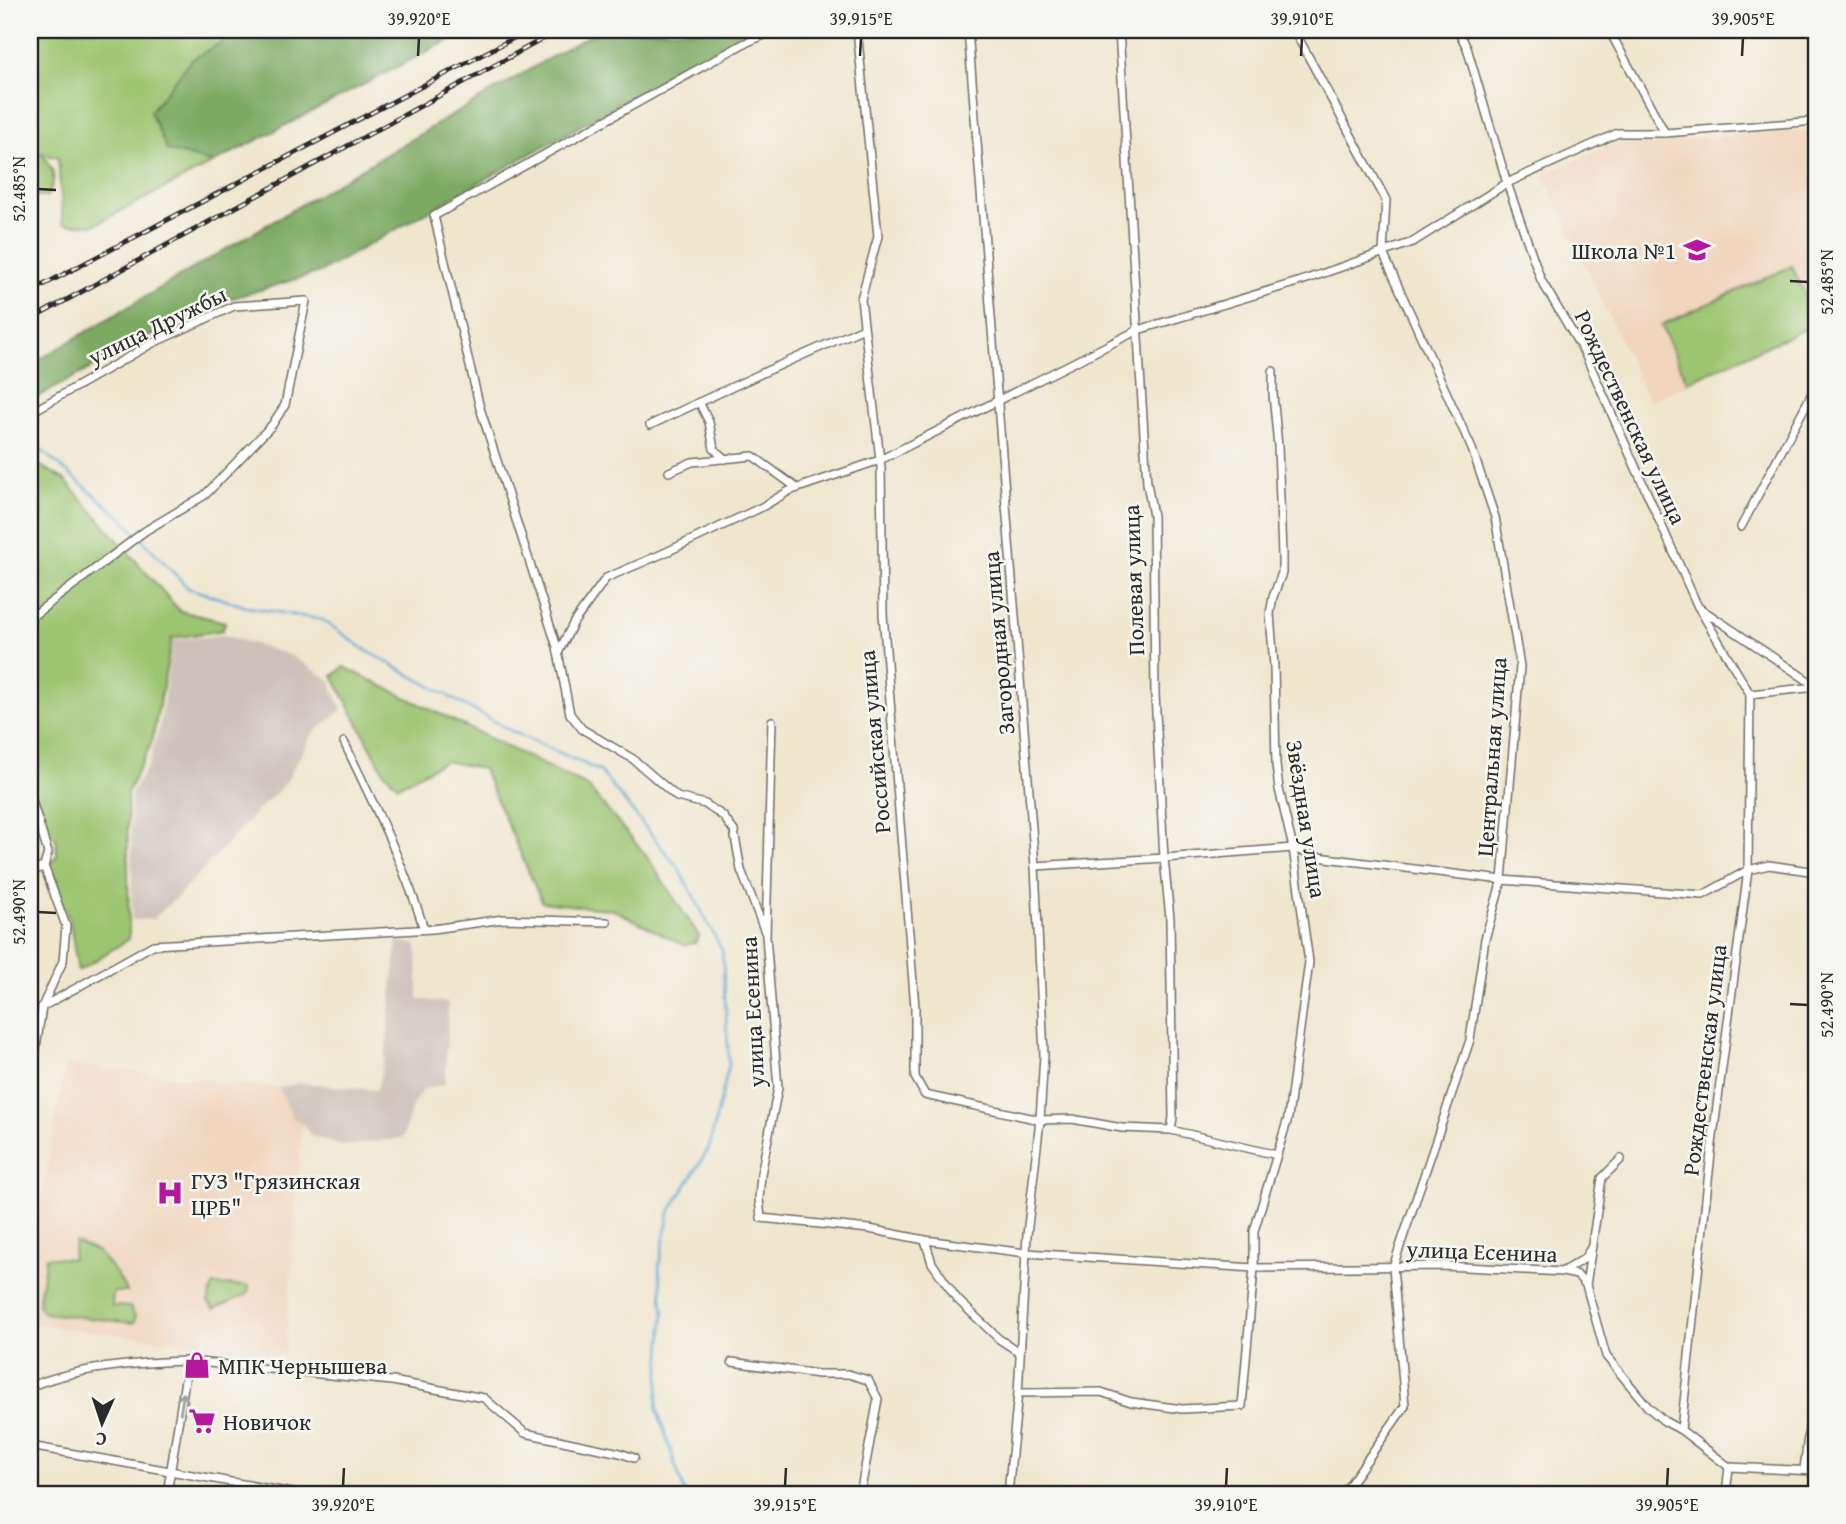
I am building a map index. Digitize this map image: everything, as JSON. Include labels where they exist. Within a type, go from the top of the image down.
[{"type":"street","points":[[766,936],[741,870],[734,831],[723,816],[705,804],[677,797],[634,759],[582,729],[570,713],[558,653],[480,408],[434,216],[743,44],[776,30]]},
{"type":"street","name":"Российская улица","points":[[857,30],[878,236],[861,299],[880,460],[883,614],[915,1007],[915,1077],[925,1095],[1040,1120],[1072,1119],[1122,1128],[1171,1130],[1277,1155]]},
{"type":"street","name":"Загородная улица","points":[[968,30],[1035,866],[1044,1055],[1026,1252]]},
{"type":"street","name":"Полевая улица","points":[[1119,30],[1147,483],[1153,516],[1155,694],[1170,919],[1171,1130]]},
{"type":"street","name":"Центральная улица","points":[[1294,30],[1386,200],[1383,253],[1472,449],[1495,517],[1520,666],[1502,880],[1485,939],[1470,1040],[1393,1267]]},
{"type":"street","name":"Рождественская улица","points":[[1458,30],[1467,48],[1507,183],[1541,280],[1585,354],[1698,607],[1750,694],[1748,870],[1712,1144],[1681,1430]]},
{"type":"street","points":[[1609,30],[1665,133]]},
{"type":"street","points":[[558,653],[574,622],[606,578],[750,513],[789,491],[880,460],[1138,330],[1301,281],[1413,242],[1507,183],[1618,133],[1665,133],[1816,121]]},
{"type":"street","name":"улица Дружбы","points":[[30,413],[153,343],[234,306],[306,301],[285,405],[272,425],[205,495],[145,531],[30,618]]},
{"type":"street","points":[[650,425],[864,328]]},
{"type":"street","name":"Звёздная улица","points":[[1254,1268],[1254,1231],[1288,1118],[1309,962],[1293,848],[1279,789],[1275,740],[1270,614],[1282,573],[1282,555],[1273,371]]},
{"type":"street","points":[[1741,527],[1816,386]]},
{"type":"street","points":[[699,402],[709,422],[714,449],[725,459]]},
{"type":"street","points":[[669,472],[692,462],[753,456],[797,488]]},
{"type":"street","points":[[1698,607],[1816,686]]},
{"type":"street","points":[[1750,694],[1816,686]]},
{"type":"street","name":"улица Есенина","points":[[772,721],[766,936],[778,1088],[761,1174],[761,1217],[869,1229],[925,1240],[1026,1252],[1254,1268],[1447,1266],[1577,1275],[1586,1284],[1606,1356],[1648,1407],[1664,1422],[1681,1430],[1729,1467]]},
{"type":"street","points":[[344,742],[416,901],[424,929]]},
{"type":"street","points":[[30,794],[47,853],[44,866],[66,926],[63,961],[42,1007],[30,1088]]},
{"type":"street","points":[[1035,866],[1293,848],[1318,857],[1502,880],[1703,895],[1748,870],[1769,865],[1816,872]]},
{"type":"street","points":[[30,873],[44,866]]},
{"type":"street","points":[[42,1007],[153,945],[424,929],[503,919],[607,922]]},
{"type":"street","points":[[1586,1284],[1602,1178],[1620,1159]]},
{"type":"street","points":[[925,1240],[932,1263],[957,1299],[999,1339],[1019,1352]]},
{"type":"street","points":[[1563,1272],[1584,1259],[1593,1245]]},
{"type":"street","points":[[1008,1494],[1018,1393],[1026,1252]]},
{"type":"street","points":[[1343,1494],[1405,1406],[1393,1267]]},
{"type":"street","points":[[1018,1393],[1101,1392],[1131,1402],[1182,1409],[1242,1406],[1254,1268]]},
{"type":"street","points":[[30,1387],[48,1379],[92,1370],[163,1361],[188,1361],[391,1381],[484,1398],[525,1433],[634,1458]]},
{"type":"street","points":[[167,1494],[188,1361]]},
{"type":"street","points":[[732,1362],[818,1374],[848,1374],[868,1380],[878,1399],[860,1494]]},
{"type":"street","points":[[1804,1469],[1816,1374]]},
{"type":"street","points":[[30,1446],[298,1494]]},
{"type":"street","points":[[1726,1494],[1729,1467],[1816,1471]]},
{"type":"shaded area","name":"Школа №1","points":[[1816,129],[1816,325],[1649,402],[1543,174],[1613,145]]},
{"type":"shaded area","points":[[224,635],[290,655],[330,680],[342,710],[312,734],[285,784],[181,893],[153,919],[132,920],[131,793],[148,766],[159,729],[173,640]]},
{"type":"shaded area","points":[[397,941],[417,945],[418,999],[448,1003],[445,1084],[424,1089],[413,1103],[403,1138],[344,1146],[311,1136],[302,1123],[294,1119],[279,1088],[300,1083],[377,1090],[386,1051]]},
{"type":"shaded area","name":"ГУЗ \"Грязинская ЦРБ\"","points":[[66,1064],[279,1088],[294,1119],[302,1123],[285,1355],[30,1324],[30,1262]]},
{"type":"green space","points":[[30,30],[243,30],[191,60],[167,150],[213,163],[94,225],[63,224],[58,158],[30,150]]},
{"type":"green space","points":[[243,30],[468,30],[213,163],[167,150],[150,112],[191,60]]},
{"type":"green space","points":[[600,30],[751,30],[320,272],[206,306],[30,401],[30,365]]},
{"type":"green space","points":[[30,153],[43,155],[52,170],[53,184],[47,196],[30,196]]},
{"type":"green space","points":[[1792,266],[1816,324],[1687,382],[1661,325]]},
{"type":"green space","points":[[33,462],[64,479],[180,611],[225,622],[223,630],[172,638],[152,742],[127,793],[129,939],[78,971],[70,922],[49,867],[57,855],[56,838],[46,831],[30,797],[30,575],[42,527],[41,503],[30,482],[30,463]]},
{"type":"green space","points":[[344,667],[587,786],[645,854],[699,936],[695,943],[684,945],[614,910],[542,902],[483,769],[445,761],[398,786],[384,772],[333,676]]},
{"type":"green space","points":[[75,1242],[98,1252],[116,1273],[127,1292],[113,1292],[112,1306],[130,1307],[135,1316],[133,1323],[44,1313],[38,1305],[46,1257],[72,1259]]},
{"type":"green space","points":[[213,1285],[249,1286],[248,1294],[214,1309],[208,1302]]},
{"type":"waterway","points":[[30,444],[41,450],[122,518],[188,588],[247,607],[323,620],[367,651],[513,732],[600,771],[679,869],[722,950],[729,1065],[709,1148],[669,1213],[659,1267],[664,1315],[657,1409],[685,1494]]},
{"type":"railway","points":[[30,292],[529,30]]},
{"type":"railway","points":[[30,320],[559,30]]},
{"type":"place","name":"Школа №1","points":[[1697,250]]},
{"type":"place","name":"ГУЗ \"Грязинская ЦРБ\"","points":[[170,1193]]},
{"type":"place","name":"МПК Чернышева","points":[[197,1365]]},
{"type":"place","name":"Новичок","points":[[202,1421]]}]
